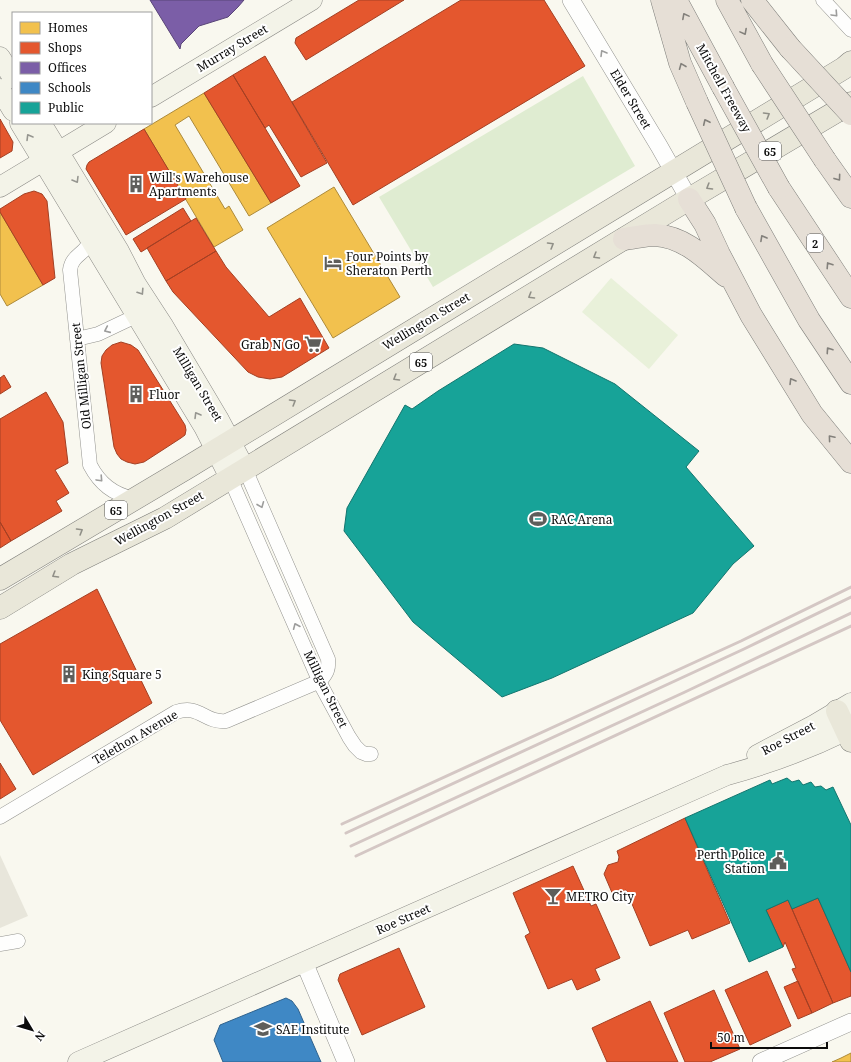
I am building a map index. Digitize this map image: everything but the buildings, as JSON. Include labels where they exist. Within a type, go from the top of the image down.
[{"type":"highway","points":[[662,0],[680,63],[746,208],[809,320],[851,383]]},
{"type":"highway","name":"Mitchell Freeway","points":[[676,0],[779,188],[851,297]]},
{"type":"highway","points":[[727,0],[762,64],[824,160],[851,197]]},
{"type":"highway","points":[[752,0],[790,48],[851,114]]},
{"type":"highway","points":[[689,199],[705,224],[751,315],[812,414],[851,462]]},
{"type":"highway","points":[[624,239],[654,235],[680,241],[691,247],[734,282]]},
{"type":"main road","name":"Murray Street","points":[[152,96],[312,0]]},
{"type":"main road","points":[[0,57],[12,76]]},
{"type":"main road","name":"Wellington Street","points":[[0,579],[134,500],[844,68],[851,62]]},
{"type":"main road","points":[[0,89],[12,109]]},
{"type":"main road","name":"Wellington Street","points":[[0,608],[72,564],[165,518],[689,199],[851,103]]},
{"type":"main road","name":"Milligan Street","points":[[21,124],[51,156],[119,251],[136,284],[168,334],[238,474]]},
{"type":"main road","name":"Milligan Street","points":[[41,124],[51,156],[90,237],[136,316],[204,427],[223,445]]},
{"type":"main road","points":[[0,187],[104,124]]},
{"type":"main road","name":"Roe Street","points":[[78,1062],[727,774],[747,769],[830,739],[847,723]]},
{"type":"street","name":"Elder Street","points":[[571,0],[689,199]]},
{"type":"street","points":[[823,0],[851,30]]},
{"type":"street","name":"Old Milligan Street","points":[[90,237],[89,244],[85,250],[74,258],[70,264],[90,465],[103,483],[113,492],[120,496],[134,500]]},
{"type":"street","points":[[77,339],[98,334],[136,316]]},
{"type":"street","name":"Milligan Street","points":[[238,474],[328,659],[329,667],[327,673],[320,681]]},
{"type":"street","name":"Milligan Street","points":[[238,474],[320,681],[355,746],[361,752],[371,754]]},
{"type":"street","name":"Telethon Avenue","points":[[0,817],[176,712],[194,710],[212,720],[226,721],[320,681]]},
{"type":"street","points":[[0,944],[18,941]]},
{"type":"street","points":[[304,962],[346,1062]]},
{"type":"street","points":[[761,1062],[851,1022]]},
{"type":"green space","points":[[583,76],[635,166],[433,287],[379,197]]},
{"type":"green space","points":[[611,278],[678,335],[649,369],[582,312]]},
{"type":"shaded area","points":[[0,855],[28,916],[0,928]]},
{"type":"railway","points":[[342,824],[741,641],[851,587]]},
{"type":"railway","points":[[346,833],[744,649],[851,597]]},
{"type":"railway","points":[[351,846],[685,692],[851,613]]},
{"type":"railway","points":[[356,856],[851,626]]},
{"type":"place","name":"Will's Warehouse Apartments","points":[[136,184]]},
{"type":"place","name":"Four Points by Sheraton Perth","points":[[333,263]]},
{"type":"place","name":"Grab N Go","points":[[313,344]]},
{"type":"place","name":"Fluor","points":[[136,394]]},
{"type":"place","name":"RAC Arena","points":[[538,519]]},
{"type":"place","name":"King Square 5","points":[[69,674]]},
{"type":"place","name":"Perth Police Station","points":[[778,861]]},
{"type":"place","name":"METRO City","points":[[553,896]]},
{"type":"place","name":"SAE Institute","points":[[263,1029]]}]
